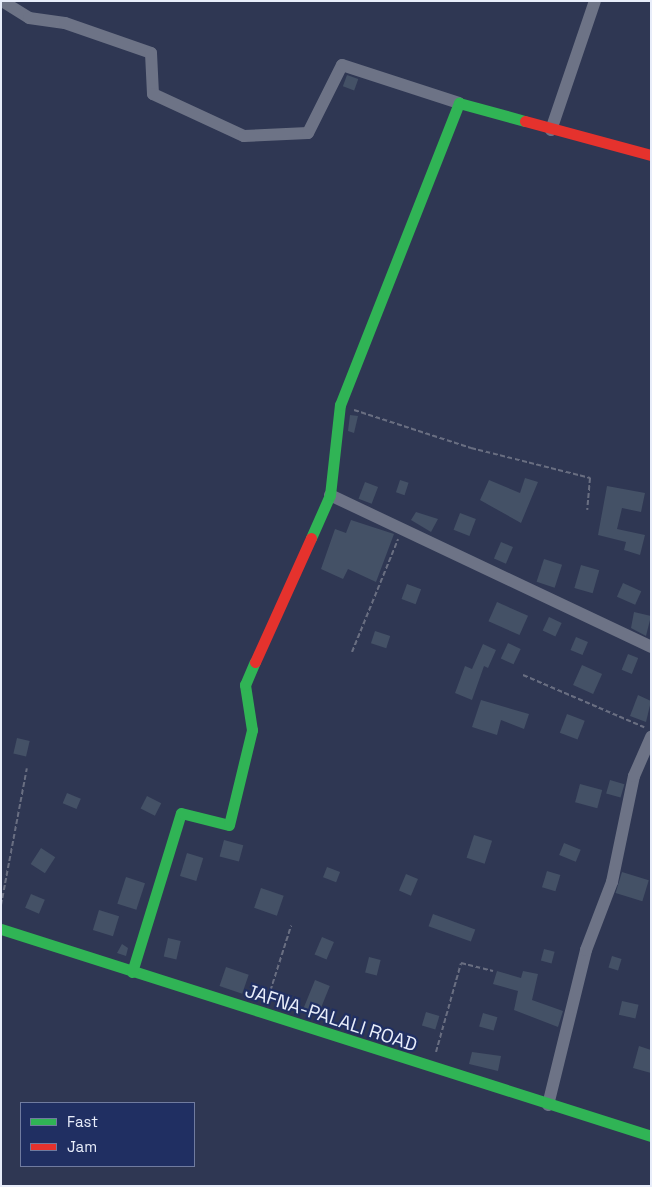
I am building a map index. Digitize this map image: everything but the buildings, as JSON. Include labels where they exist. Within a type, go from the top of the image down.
[{"type":"street","points":[[2,1],[29,18],[65,23],[151,53],[153,94],[244,136],[308,132],[342,65],[459,103],[551,130],[651,156]]},
{"type":"street","points":[[551,130],[595,1]]},
{"type":"street","points":[[132,972],[181,813],[229,825],[252,730],[245,685],[330,495],[340,406],[459,103]]},
{"type":"street","points":[[330,495],[651,647]]},
{"type":"street","points":[[548,1105],[586,950],[612,882],[634,776],[651,737]]},
{"type":"street","name":"JAFNA-PALALI ROAD","points":[[1,929],[431,1068],[651,1136]]},
{"type":"path","points":[[340,406],[471,448],[590,478],[587,510]]},
{"type":"path","points":[[352,652],[402,528]]},
{"type":"path","points":[[523,675],[651,730]]},
{"type":"path","points":[[1,905],[27,768]]},
{"type":"path","points":[[263,1014],[291,926]]},
{"type":"path","points":[[431,1068],[461,963],[493,971]]},
{"type":"traffic: fast","points":[[311,538],[330,495],[340,405],[459,103],[525,121]]},
{"type":"traffic: fast","points":[[132,972],[181,813],[229,825],[252,730],[245,685],[255,662]]},
{"type":"traffic: fast","points":[[1,929],[651,1136]]},
{"type":"traffic: jam","points":[[525,121],[651,155]]},
{"type":"traffic: jam","points":[[255,662],[311,538]]}]
